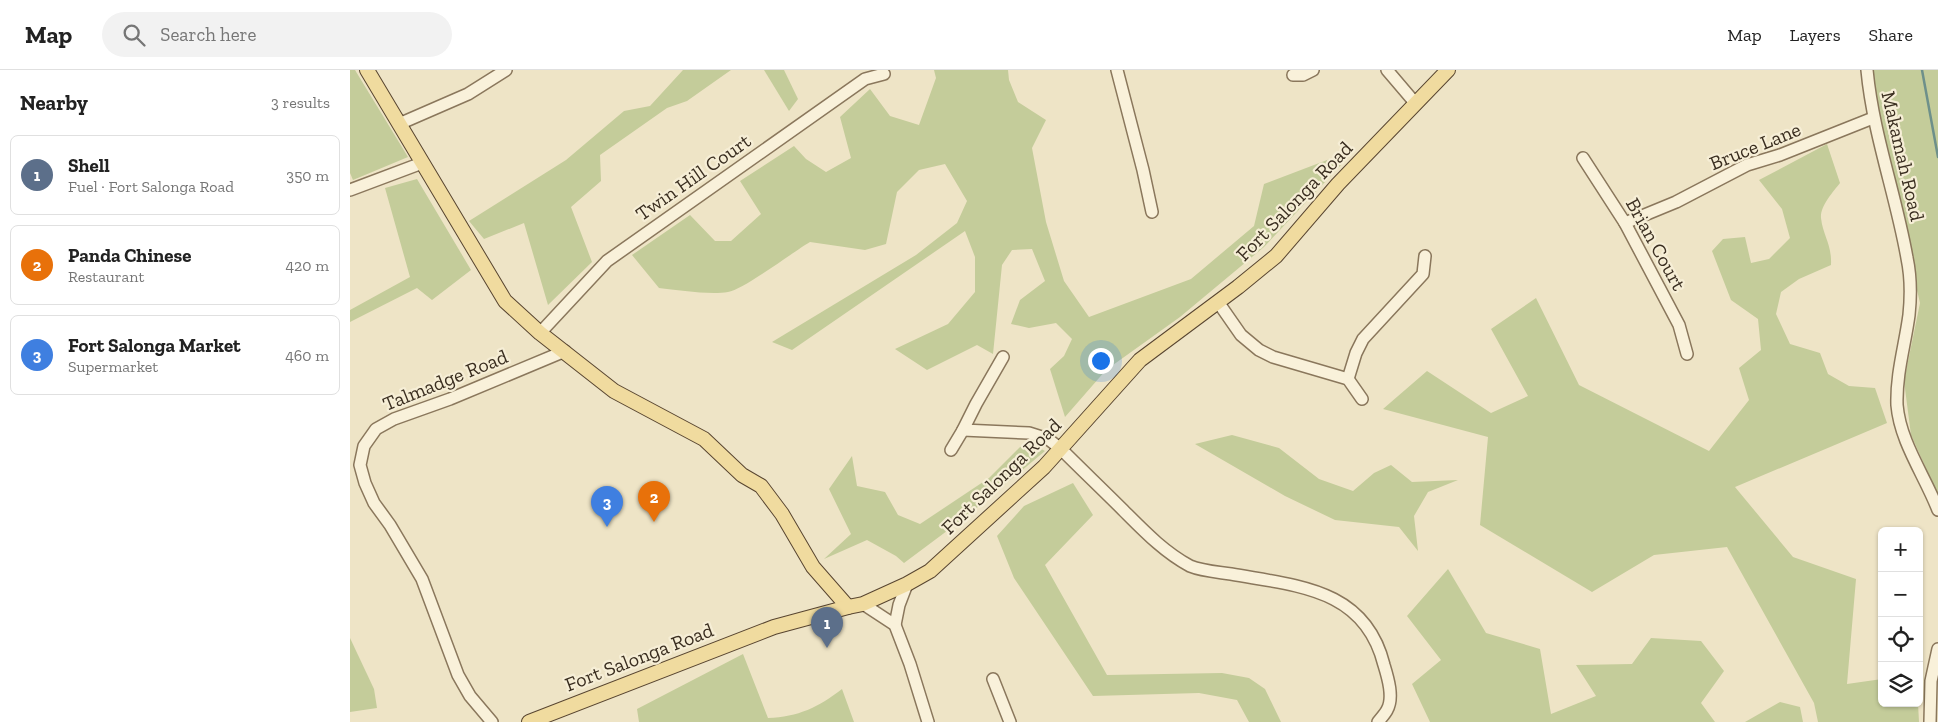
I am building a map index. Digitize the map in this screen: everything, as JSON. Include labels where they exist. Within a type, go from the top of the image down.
[{"type":"main road","points":[[367,70],[505,301],[540,333],[614,391],[704,439],[742,475],[761,486],[782,514],[813,567],[848,606]]},
{"type":"main road","name":"Fort Salonga Road","points":[[529,722],[774,627],[848,606],[863,604],[930,571],[1044,467],[1140,360],[1276,256],[1338,184],[1448,70]]},
{"type":"street","points":[[399,124],[468,94],[506,70]]},
{"type":"street","points":[[1117,70],[1152,212]]},
{"type":"street","points":[[1293,75],[1303,75],[1313,70]]},
{"type":"street","points":[[1387,70],[1416,104]]},
{"type":"street","name":"Makamah Road","points":[[1867,70],[1873,118],[1907,258],[1911,287],[1909,315],[1897,382],[1898,407],[1905,438],[1938,510]]},
{"type":"street","name":"Twin Hill Court","points":[[540,333],[607,261],[865,79],[884,74]]},
{"type":"street","name":"Bruce Lane","points":[[1625,223],[1676,202],[1747,165],[1780,155],[1873,118]]},
{"type":"street","name":"Brian Court","points":[[1583,158],[1625,223],[1679,325],[1687,354]]},
{"type":"street","points":[[350,190],[422,163]]},
{"type":"street","points":[[1348,379],[1356,353],[1363,339],[1423,274],[1425,256]]},
{"type":"street","points":[[1218,302],[1241,335],[1259,350],[1273,357],[1348,379],[1362,399]]},
{"type":"street","name":"Talmadge Road","points":[[355,467],[364,446],[376,429],[410,413],[450,399],[565,352]]},
{"type":"street","points":[[951,450],[1003,357]]},
{"type":"street","points":[[963,430],[1029,433],[1048,439],[1061,449],[1153,540],[1171,555],[1191,566],[1307,589],[1332,597],[1363,621],[1381,652],[1390,694],[1388,709],[1378,722]]},
{"type":"street","points":[[355,467],[365,482],[374,503],[398,538],[422,579],[458,675],[470,696],[492,722]]},
{"type":"street","points":[[907,584],[899,605],[895,625],[910,664],[928,722]]},
{"type":"street","points":[[863,604],[895,625]]},
{"type":"street","points":[[1930,722],[1931,681],[1938,649]]},
{"type":"street","points":[[993,679],[1010,722]]},
{"type":"green space","points":[[350,70],[355,70],[408,157],[353,180],[350,173]]},
{"type":"green space","points":[[683,70],[731,70],[687,101],[667,108],[600,155],[601,181],[571,207],[592,262],[548,305],[524,223],[484,239],[469,221],[566,160],[624,111],[650,106]]},
{"type":"green space","points":[[764,70],[784,70],[798,99],[789,111]]},
{"type":"green space","points":[[934,70],[1008,70],[1009,80],[1018,102],[1046,120],[1032,148],[1046,222],[1064,281],[1089,317],[1191,279],[1254,226],[1264,184],[1356,149],[1264,247],[1180,317],[1106,370],[1065,417],[1050,369],[1064,356],[1072,339],[1056,323],[1029,328],[1011,324],[1020,300],[1045,281],[1032,249],[1012,250],[1002,265],[993,354],[977,345],[927,370],[895,349],[948,324],[975,292],[975,257],[965,231],[792,350],[772,342],[916,255],[957,223],[967,201],[945,164],[919,170],[897,192],[886,244],[865,250],[810,242],[735,290],[720,293],[703,293],[659,288],[632,255],[690,215],[715,241],[731,241],[761,214],[740,181],[794,146],[806,159],[826,172],[851,158],[840,117],[870,89],[890,116],[919,125],[936,78]]},
{"type":"green space","points":[[1872,70],[1938,70],[1938,495],[1911,435],[1904,381],[1920,303],[1882,138]]},
{"type":"green space","points":[[1827,144],[1840,183],[1828,199],[1821,213],[1822,224],[1830,251],[1831,265],[1799,279],[1781,292],[1776,314],[1790,344],[1820,353],[1828,374],[1849,386],[1875,388],[1887,423],[1735,487],[1793,557],[1856,579],[1847,684],[1878,680],[1878,707],[1918,707],[1919,722],[1818,722],[1814,703],[1727,547],[1654,555],[1592,592],[1480,525],[1488,437],[1383,409],[1427,371],[1491,413],[1528,396],[1491,329],[1536,298],[1579,385],[1709,451],[1749,400],[1739,368],[1761,350],[1758,319],[1731,300],[1712,251],[1723,239],[1745,237],[1751,263],[1769,259],[1790,238],[1782,209],[1759,180]]},
{"type":"green space","points":[[417,179],[471,270],[432,300],[417,288],[350,322],[350,310],[410,277],[385,188]]},
{"type":"green space","points":[[1232,435],[1279,448],[1319,479],[1353,491],[1374,473],[1391,465],[1412,482],[1458,480],[1428,492],[1414,516],[1418,551],[1399,527],[1335,520],[1285,496],[1195,444]]},
{"type":"green space","points":[[1026,441],[1045,451],[967,516],[904,563],[896,556],[867,540],[824,559],[851,534],[829,489],[852,456],[857,486],[885,492],[898,515],[920,524],[989,478]]},
{"type":"green space","points":[[1073,483],[1093,515],[1045,565],[1107,675],[1222,673],[1249,678],[1265,689],[1281,722],[1249,722],[1237,700],[1199,693],[1093,696],[1014,578],[997,536],[1024,506]]},
{"type":"green space","points":[[1448,569],[1486,633],[1540,649],[1551,714],[1596,696],[1576,665],[1632,664],[1651,638],[1701,641],[1724,671],[1701,703],[1715,722],[1430,722],[1412,684],[1441,660],[1407,616]]},
{"type":"green space","points":[[350,638],[374,689],[377,708],[350,712]]},
{"type":"green space","points":[[743,654],[768,718],[789,716],[808,710],[842,689],[854,722],[639,722],[637,709]]},
{"type":"green space","points":[[1780,702],[1800,707],[1803,722],[1745,722]]},
{"type":"waterway","points":[[1922,70],[1938,157]]},
{"type":"place","name":"Panda Chinese","points":[[654,522]]},
{"type":"place","name":"Fort Salonga Market","points":[[607,527]]},
{"type":"place","name":"Shell","points":[[827,648]]}]
